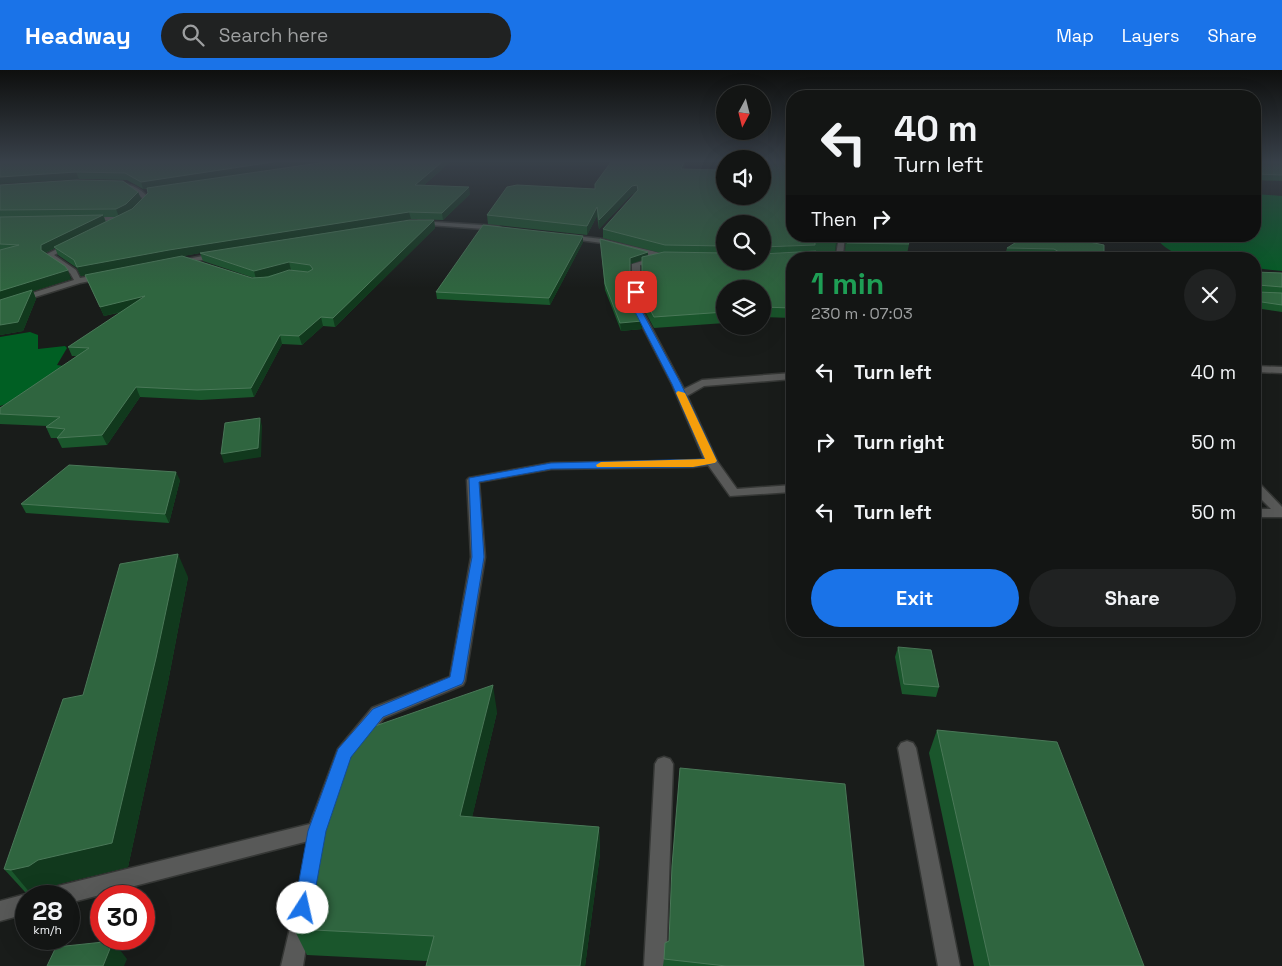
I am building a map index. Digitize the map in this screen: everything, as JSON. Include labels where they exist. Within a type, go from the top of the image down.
[{"type":"street","points":[[106,227],[126,218],[140,204]]},
{"type":"street","points":[[83,220],[126,218]]},
{"type":"street","points":[[411,223],[468,225],[508,230]]},
{"type":"street","points":[[596,240],[602,233]]},
{"type":"street","points":[[556,236],[596,240],[665,258]]},
{"type":"street","points":[[78,240],[48,255],[73,272],[78,281]]},
{"type":"street","points":[[163,264],[224,254]]},
{"type":"street","points":[[682,258],[665,258],[636,264],[636,306],[682,395],[712,461],[734,493],[786,489]]},
{"type":"street","points":[[186,260],[204,267]]},
{"type":"street","points":[[0,306],[78,281],[116,274]]},
{"type":"street","points":[[1261,369],[1282,370]]},
{"type":"street","points":[[682,395],[702,383],[786,376]]},
{"type":"street","points":[[80,891],[315,841],[344,754],[378,713],[457,680],[478,557],[473,480],[551,466],[693,464],[712,461]]},
{"type":"street","points":[[1261,492],[1281,513]]},
{"type":"street","points":[[1261,513],[1281,513]]},
{"type":"street","points":[[907,748],[949,966]]},
{"type":"street","points":[[655,966],[664,764]]},
{"type":"street","points":[[292,966],[305,898]]},
{"type":"street","points":[[0,911],[15,907]]},
{"type":"shaded area","points":[[1261,204],[1282,204],[1282,271],[1261,269],[1261,252],[1173,252],[1160,242],[1261,242]]},
{"type":"shaded area","points":[[30,332],[38,335],[38,349],[65,346],[67,348],[57,365],[69,367],[9,403],[0,406],[0,337]]},
{"type":"building","points":[[0,204],[126,204],[116,209],[0,210]]},
{"type":"building","points":[[137,204],[452,204],[442,213],[409,212],[169,250],[77,267],[74,260],[54,247],[132,209]]},
{"type":"building","points":[[495,204],[615,204],[599,220],[597,207],[587,226],[487,215]]},
{"type":"building","points":[[626,204],[786,204],[786,242],[815,242],[815,245],[771,247],[771,215],[716,215],[716,246],[665,245],[603,229]]},
{"type":"building","points":[[103,215],[41,245],[41,250],[68,270],[0,291],[0,250],[19,245],[0,244],[0,217]]},
{"type":"building","points":[[410,220],[434,220],[333,318],[321,317],[299,336],[280,335],[251,388],[197,390],[136,387],[102,435],[57,438],[65,429],[46,427],[60,417],[0,414],[0,408],[89,348],[68,347],[145,296],[100,307],[85,275],[182,256],[252,278],[268,277],[289,270],[308,272],[313,269],[310,265],[289,262],[254,271],[200,253]]},
{"type":"building","points":[[483,225],[583,236],[549,298],[436,292]]},
{"type":"building","points":[[600,239],[648,252],[630,258],[630,299],[642,321],[620,323],[605,284]]},
{"type":"building","points":[[908,242],[909,244],[847,243]]},
{"type":"building","points":[[1016,242],[1090,242],[1104,245],[1104,252],[1059,252],[1054,249],[1007,248]]},
{"type":"building","points":[[664,252],[716,253],[716,270],[771,270],[771,254],[786,253],[786,308],[771,307],[771,280],[716,280],[716,313],[654,317],[642,295],[642,257]]},
{"type":"building","points":[[1261,272],[1282,273],[1282,287],[1261,285]]},
{"type":"building","points":[[32,290],[18,322],[0,325],[0,300]]},
{"type":"building","points":[[1261,292],[1282,293],[1282,305],[1261,302]]},
{"type":"building","points":[[260,418],[258,448],[221,454],[225,423]]},
{"type":"building","points":[[69,465],[176,472],[165,514],[21,504]]},
{"type":"building","points":[[178,554],[156,658],[112,843],[38,860],[29,866],[11,870],[4,869],[63,699],[83,695],[120,564]]},
{"type":"building","points":[[898,647],[931,650],[939,687],[904,684]]},
{"type":"building","points":[[493,685],[460,816],[599,827],[580,966],[426,966],[434,936],[294,929],[307,860],[355,733]]},
{"type":"building","points":[[937,730],[1057,742],[1144,966],[990,966]]},
{"type":"building","points":[[680,768],[845,784],[864,966],[726,966],[664,959],[665,943],[669,941],[672,866]]},
{"type":"building","points":[[90,943],[90,950],[109,950],[103,966],[47,966],[55,950],[80,950],[80,944]]},
{"type":"slow traffic","points":[[601,465],[693,464],[712,461],[681,393]]},
{"type":"route","points":[[303,908],[317,831],[344,754],[378,713],[457,680],[478,557],[473,480],[551,466],[693,464],[712,461],[677,384],[636,306],[636,292]]}]
